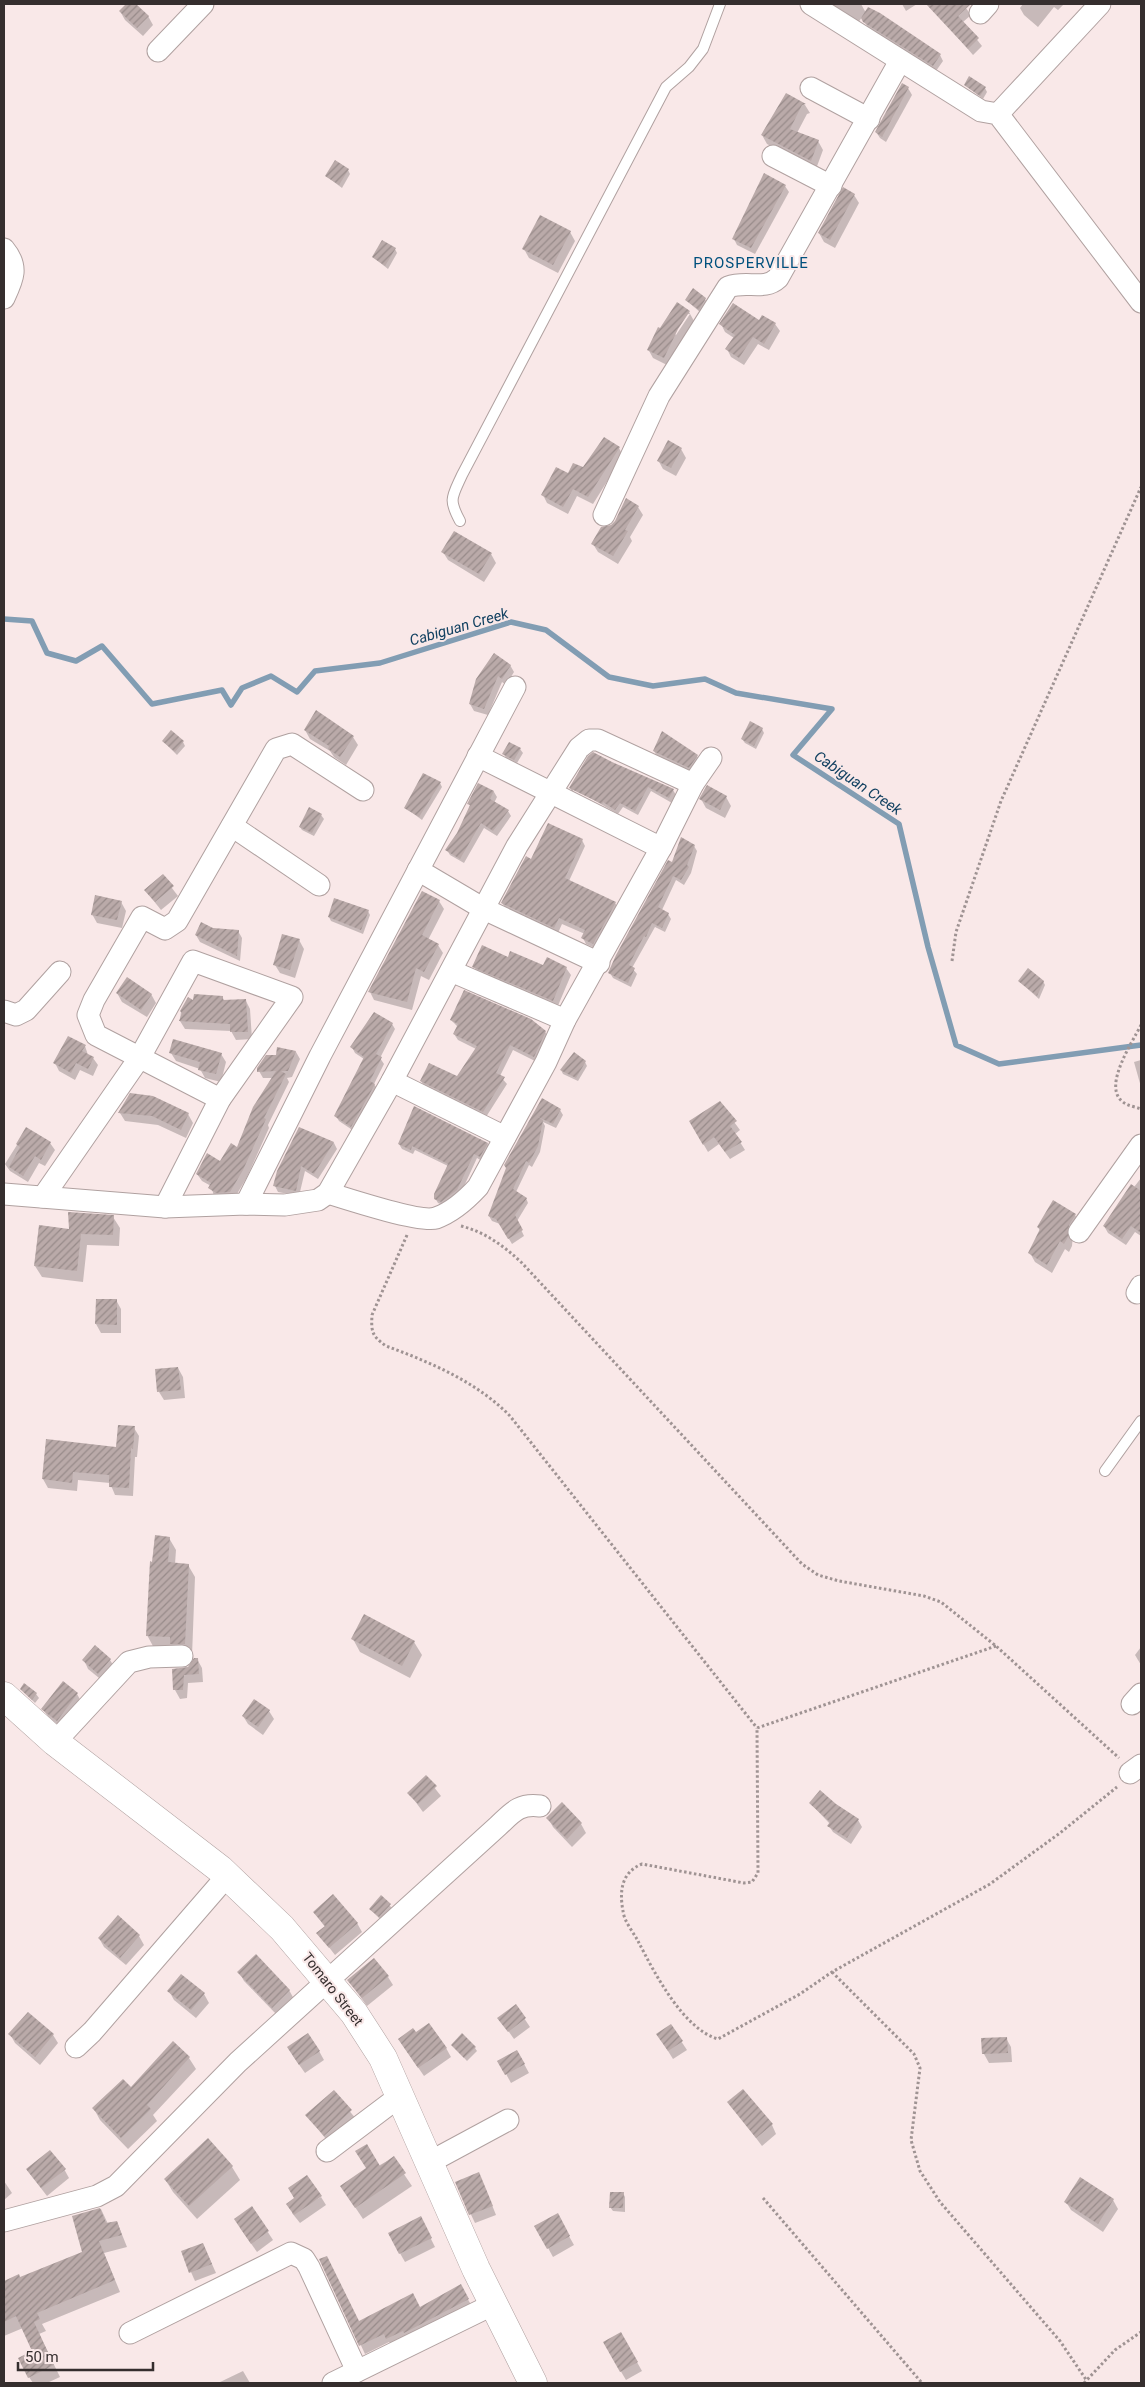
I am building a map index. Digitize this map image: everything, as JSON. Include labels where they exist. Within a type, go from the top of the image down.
[{"type":"street","points":[[158,51],[203,4]]},
{"type":"street","points":[[811,4],[981,112],[998,114],[1141,302]]},
{"type":"street","points":[[998,114],[1100,4]]},
{"type":"street","points":[[604,515],[659,396],[728,287],[739,283],[766,285],[778,278],[900,61]]},
{"type":"street","points":[[812,88],[869,119]]},
{"type":"street","points":[[773,156],[831,186]]},
{"type":"street","points":[[4,249],[14,266],[14,273],[4,298]]},
{"type":"street","points":[[246,1204],[320,1056],[515,687]]},
{"type":"street","points":[[4,1194],[165,1206],[285,1205],[318,1200],[328,1194],[392,1081],[517,846],[584,742],[592,739],[598,740],[693,784]]},
{"type":"street","points":[[220,1099],[96,1035],[88,1015],[94,1000],[142,917],[165,929],[177,921],[276,749],[292,744],[363,790]]},
{"type":"street","points":[[478,756],[550,794],[661,848]]},
{"type":"street","points":[[328,1194],[424,1218],[459,1206],[478,1186],[546,1062],[565,1020],[599,963],[693,784],[710,758]]},
{"type":"street","points":[[232,826],[319,885]]},
{"type":"street","points":[[418,870],[484,909],[599,963]]},
{"type":"street","points":[[43,1197],[140,1058],[193,961],[292,997],[220,1099],[165,1206]]},
{"type":"street","points":[[451,970],[565,1020]]},
{"type":"street","points":[[4,1011],[16,1015],[26,1010],[60,972]]},
{"type":"street","points":[[392,1081],[505,1137]]},
{"type":"street","points":[[1079,1232],[1141,1145]]},
{"type":"street","points":[[55,1742],[129,1662],[149,1657],[182,1656]]},
{"type":"street","name":"Tomaro Street","points":[[4,1696],[55,1742],[227,1876],[282,1928],[354,2013],[384,2058],[494,2304],[533,2383]]},
{"type":"street","points":[[4,2221],[97,2196],[116,2186],[218,2081],[326,1980],[515,1811],[528,1804],[540,1806]]},
{"type":"street","points":[[76,2047],[92,2032],[227,1876]]},
{"type":"street","points":[[327,2151],[400,2096]]},
{"type":"street","points":[[430,2162],[508,2120]]},
{"type":"street","points":[[130,2332],[290,2253],[304,2259],[309,2267],[357,2371]]},
{"type":"street","points":[[333,2383],[494,2304]]},
{"type":"lane","points":[[460,521],[452,506],[453,496],[462,475],[666,88],[689,67],[703,50],[720,4]]},
{"type":"lane","points":[[1105,1472],[1141,1421]]},
{"type":"path","points":[[952,961],[956,932],[1001,801],[1141,487]]},
{"type":"path","points":[[1141,1025],[1114,1083],[1117,1095],[1123,1102],[1141,1110]]},
{"type":"path","points":[[424,1218],[473,1229],[503,1245],[802,1564],[818,1575],[838,1581],[924,1596],[942,1602],[996,1646],[1125,1764],[1136,1769],[1126,1780],[1060,1833],[990,1884],[832,1972],[800,1994],[730,2033],[718,2039],[707,2036],[665,1992],[623,1913],[622,1886],[631,1868],[642,1864],[744,1883],[752,1882],[756,1878],[758,1873],[757,1728],[510,1416],[493,1398],[476,1387],[386,1346],[374,1338],[371,1327],[372,1315],[424,1218]]},
{"type":"path","points":[[757,1728],[996,1646]]},
{"type":"path","points":[[832,1972],[914,2054],[920,2068],[911,2140],[920,2171],[940,2202],[1060,2341],[1086,2382],[1115,2350],[1141,2332]]},
{"type":"path","points":[[763,2198],[922,2383]]},
{"type":"building","points":[[126,4],[136,4],[149,16],[137,28],[119,11]]},
{"type":"building","points":[[926,4],[971,4],[958,16],[979,38],[968,49]]},
{"type":"building","points":[[868,7],[941,54],[933,66],[863,22],[861,18]]},
{"type":"building","points":[[969,76],[986,87],[980,96],[964,85]]},
{"type":"building","points":[[902,83],[909,87],[882,137],[875,132]]},
{"type":"building","points":[[786,93],[806,104],[802,105],[790,129],[819,140],[811,161],[761,135]]},
{"type":"building","points":[[335,160],[349,169],[339,185],[325,176]]},
{"type":"building","points":[[764,173],[786,185],[751,248],[732,239]]},
{"type":"building","points":[[843,187],[855,194],[830,240],[818,233]]},
{"type":"building","points":[[540,215],[571,231],[553,265],[522,249]]},
{"type":"building","points":[[382,240],[396,248],[385,266],[372,257]]},
{"type":"building","points":[[693,288],[706,298],[699,310],[685,300]]},
{"type":"building","points":[[677,302],[690,311],[678,329],[664,358],[647,350],[658,327],[660,328]]},
{"type":"building","points":[[733,303],[759,320],[762,315],[776,323],[764,344],[753,337],[739,358],[725,349],[735,335],[719,324]]},
{"type":"building","points":[[604,437],[620,447],[588,497],[573,489],[563,507],[541,495],[556,467],[568,473],[573,463],[583,467]]},
{"type":"building","points":[[668,440],[682,448],[671,468],[657,461]]},
{"type":"building","points":[[626,498],[639,506],[625,530],[628,531],[613,556],[591,544],[601,527],[611,525],[615,521]]},
{"type":"building","points":[[454,531],[492,553],[479,574],[441,552]]},
{"type":"building","points":[[494,653],[511,665],[502,679],[498,676],[484,709],[469,704],[476,679]]},
{"type":"building","points":[[316,710],[354,736],[340,757],[328,749],[329,746],[304,730]]},
{"type":"building","points":[[750,721],[763,728],[754,746],[741,739]]},
{"type":"building","points":[[171,730],[184,741],[175,752],[162,741]]},
{"type":"building","points":[[662,731],[698,755],[689,768],[653,751]]},
{"type":"building","points":[[509,742],[521,748],[514,760],[502,754]]},
{"type":"building","points":[[593,752],[674,789],[669,798],[648,787],[635,811],[620,803],[615,810],[603,802],[602,804],[569,788],[588,756]]},
{"type":"building","points":[[423,773],[441,782],[419,817],[404,808]]},
{"type":"building","points":[[478,783],[494,791],[490,799],[509,810],[493,831],[481,823],[460,859],[445,850],[457,833],[470,805],[467,804]]},
{"type":"building","points":[[707,785],[727,796],[720,810],[699,799]]},
{"type":"building","points":[[309,807],[322,814],[312,833],[299,827]]},
{"type":"building","points":[[548,823],[583,839],[565,878],[616,902],[593,944],[581,938],[585,930],[559,918],[554,928],[501,903],[526,856],[531,859]]},
{"type":"building","points":[[681,837],[695,845],[687,865],[689,867],[681,880],[673,876],[658,907],[669,913],[662,928],[652,923],[646,937],[644,936],[629,965],[635,968],[628,983],[608,973],[668,860],[672,862]]},
{"type":"building","points":[[163,874],[174,886],[155,902],[144,890]]},
{"type":"building","points":[[422,891],[440,900],[422,935],[439,944],[424,972],[416,968],[407,1002],[368,992]]},
{"type":"building","points":[[95,895],[122,901],[117,920],[91,915]]},
{"type":"building","points":[[334,898],[369,910],[361,930],[328,917]]},
{"type":"building","points":[[201,922],[213,928],[239,930],[237,956],[195,935]]},
{"type":"building","points":[[282,934],[300,939],[290,970],[273,965]]},
{"type":"building","points":[[482,945],[508,957],[510,951],[543,965],[547,957],[567,967],[553,1001],[472,967]]},
{"type":"building","points":[[1028,968],[1044,981],[1037,996],[1018,981]]},
{"type":"building","points":[[127,977],[152,994],[141,1010],[116,993]]},
{"type":"building","points":[[464,990],[531,1019],[546,1031],[534,1057],[510,1045],[496,1073],[505,1077],[483,1112],[420,1081],[429,1063],[457,1076],[477,1046],[453,1034],[458,1024],[450,1020]]},
{"type":"building","points":[[194,994],[223,996],[223,1000],[246,999],[248,1032],[230,1032],[230,1024],[179,1021],[182,1013],[180,1011],[188,997],[193,1000]]},
{"type":"building","points":[[374,1012],[393,1023],[376,1054],[382,1057],[370,1081],[375,1084],[351,1127],[334,1116],[364,1057],[350,1047]]},
{"type":"building","points":[[68,1036],[86,1045],[82,1051],[94,1057],[88,1069],[76,1063],[71,1073],[53,1063]]},
{"type":"building","points":[[173,1039],[222,1053],[216,1074],[198,1070],[200,1062],[169,1053]]},
{"type":"building","points":[[277,1047],[296,1051],[288,1071],[281,1071],[286,1074],[264,1118],[266,1119],[243,1170],[230,1192],[216,1193],[208,1188],[211,1183],[196,1174],[207,1153],[220,1161],[231,1143],[237,1147],[253,1107],[276,1071],[257,1072],[257,1068],[266,1055],[276,1055]]},
{"type":"building","points":[[574,1052],[586,1061],[576,1078],[560,1070]]},
{"type":"building","points":[[130,1093],[153,1096],[189,1113],[181,1130],[152,1116],[118,1113]]},
{"type":"building","points":[[542,1098],[561,1109],[553,1124],[536,1116],[543,1120],[538,1146],[529,1163],[526,1161],[513,1189],[527,1198],[515,1215],[523,1230],[508,1239],[496,1219],[488,1216],[506,1168],[504,1165]]},
{"type":"building","points":[[720,1101],[737,1121],[730,1126],[742,1142],[725,1152],[714,1137],[703,1145],[689,1121]]},
{"type":"building","points":[[414,1106],[488,1143],[480,1157],[474,1154],[457,1190],[441,1202],[434,1199],[434,1194],[448,1164],[412,1146],[411,1150],[398,1144]]},
{"type":"building","points":[[26,1127],[51,1142],[41,1160],[35,1156],[23,1176],[9,1167],[20,1147],[16,1144]]},
{"type":"building","points":[[299,1127],[334,1142],[314,1174],[301,1166],[296,1191],[273,1186],[277,1171]]},
{"type":"building","points":[[1131,1184],[1141,1191],[1141,1233],[1131,1226],[1122,1239],[1103,1226]]},
{"type":"building","points":[[1053,1200],[1076,1214],[1069,1225],[1068,1237],[1064,1244],[1060,1241],[1047,1265],[1028,1253],[1040,1229],[1037,1227]]},
{"type":"building","points":[[68,1212],[114,1215],[113,1235],[81,1234],[77,1271],[34,1266],[39,1225],[69,1229]]},
{"type":"building","points":[[96,1299],[117,1299],[117,1325],[95,1324]]},
{"type":"building","points":[[178,1367],[181,1390],[157,1392],[155,1369]]},
{"type":"building","points":[[118,1425],[135,1426],[133,1449],[131,1448],[129,1488],[109,1487],[109,1475],[73,1472],[72,1483],[42,1479],[46,1439],[116,1447]]},
{"type":"building","points":[[155,1535],[170,1537],[168,1562],[189,1564],[185,1644],[170,1644],[170,1637],[146,1636],[150,1561],[152,1562]]},
{"type":"building","points":[[364,1614],[415,1641],[402,1666],[351,1639]]},
{"type":"building","points":[[95,1645],[111,1659],[98,1674],[82,1660]]},
{"type":"building","points":[[194,1658],[198,1658],[199,1674],[184,1675],[183,1690],[173,1690],[172,1669],[188,1667]]},
{"type":"building","points":[[63,1681],[78,1693],[57,1721],[41,1709]]},
{"type":"building","points":[[24,1683],[37,1693],[32,1700],[20,1689]]},
{"type":"building","points":[[254,1699],[270,1710],[258,1727],[242,1716]]},
{"type":"building","points":[[426,1775],[437,1786],[418,1804],[407,1793]]},
{"type":"building","points":[[820,1790],[836,1804],[859,1819],[847,1838],[827,1826],[830,1822],[809,1803]]},
{"type":"building","points":[[562,1802],[582,1823],[567,1839],[546,1818]]},
{"type":"building","points":[[333,1894],[358,1923],[329,1948],[316,1933],[325,1926],[313,1912]]},
{"type":"building","points":[[381,1895],[391,1904],[379,1917],[369,1909]]},
{"type":"building","points":[[118,1915],[140,1935],[120,1958],[98,1938]]},
{"type":"building","points":[[256,1954],[290,1990],[272,2008],[237,1972]]},
{"type":"building","points":[[374,1958],[389,1976],[362,1998],[347,1980]]},
{"type":"building","points":[[181,1974],[205,1993],[191,2010],[167,1991]]},
{"type":"building","points":[[516,2004],[526,2018],[508,2032],[497,2018]]},
{"type":"building","points":[[28,2012],[54,2034],[35,2057],[8,2034]]},
{"type":"building","points":[[429,2023],[447,2048],[418,2068],[398,2039],[413,2028],[416,2032]]},
{"type":"building","points":[[671,2024],[683,2041],[668,2051],[656,2034]]},
{"type":"building","points":[[308,2033],[320,2051],[299,2065],[287,2047]]},
{"type":"building","points":[[462,2033],[476,2047],[464,2058],[451,2045]]},
{"type":"building","points":[[1007,2037],[1008,2053],[982,2054],[981,2038]]},
{"type":"building","points":[[173,2041],[190,2057],[147,2105],[151,2109],[121,2138],[92,2108],[123,2079],[131,2087]]},
{"type":"building","points":[[517,2050],[525,2064],[505,2075],[497,2061]]},
{"type":"building","points":[[743,2089],[773,2124],[756,2138],[727,2102]]},
{"type":"building","points":[[334,2090],[352,2110],[324,2136],[305,2115]]},
{"type":"building","points":[[208,2138],[233,2166],[189,2206],[164,2179]]},
{"type":"building","points":[[367,2144],[380,2166],[394,2156],[406,2173],[355,2208],[340,2186],[366,2168],[355,2151]]},
{"type":"building","points":[[50,2150],[66,2169],[41,2188],[26,2169]]},
{"type":"building","points":[[479,2172],[493,2206],[469,2215],[455,2182]]},
{"type":"building","points":[[307,2175],[322,2196],[294,2215],[286,2204],[294,2198],[288,2188]]},
{"type":"building","points":[[1080,2177],[1114,2199],[1098,2224],[1064,2202]]},
{"type":"building","points":[[610,2192],[624,2192],[623,2208],[609,2208]]},
{"type":"building","points":[[252,2206],[269,2231],[251,2244],[234,2219]]},
{"type":"building","points":[[100,2208],[106,2223],[117,2221],[122,2235],[99,2241],[115,2280],[37,2313],[40,2319],[34,2322],[54,2365],[28,2378],[18,2358],[32,2351],[16,2316],[4,2322],[4,2281],[19,2274],[20,2277],[82,2252],[72,2216]]},
{"type":"building","points":[[558,2213],[570,2236],[547,2249],[534,2226]]},
{"type":"building","points":[[421,2216],[432,2238],[399,2254],[388,2233]]},
{"type":"building","points":[[203,2243],[212,2264],[189,2273],[181,2251]]},
{"type":"building","points":[[327,2256],[359,2321],[413,2293],[420,2307],[461,2284],[469,2299],[404,2333],[403,2331],[386,2339],[384,2334],[359,2346],[319,2259]]},
{"type":"building","points":[[621,2332],[638,2362],[620,2372],[603,2342]]},
{"type":"waterway","name":"Cabiguan Creek","points":[[4,619],[32,621],[47,653],[76,661],[102,646],[152,704],[222,690],[231,705],[242,688],[271,676],[297,692],[315,671],[380,663],[511,622],[546,630],[609,677],[653,686],[705,679],[736,693],[832,709],[793,755],[899,824],[928,947],[956,1045],[999,1064],[1141,1045]]},
{"type":"district","name":"PROSPERVILLE","points":[[751,263]]}]
